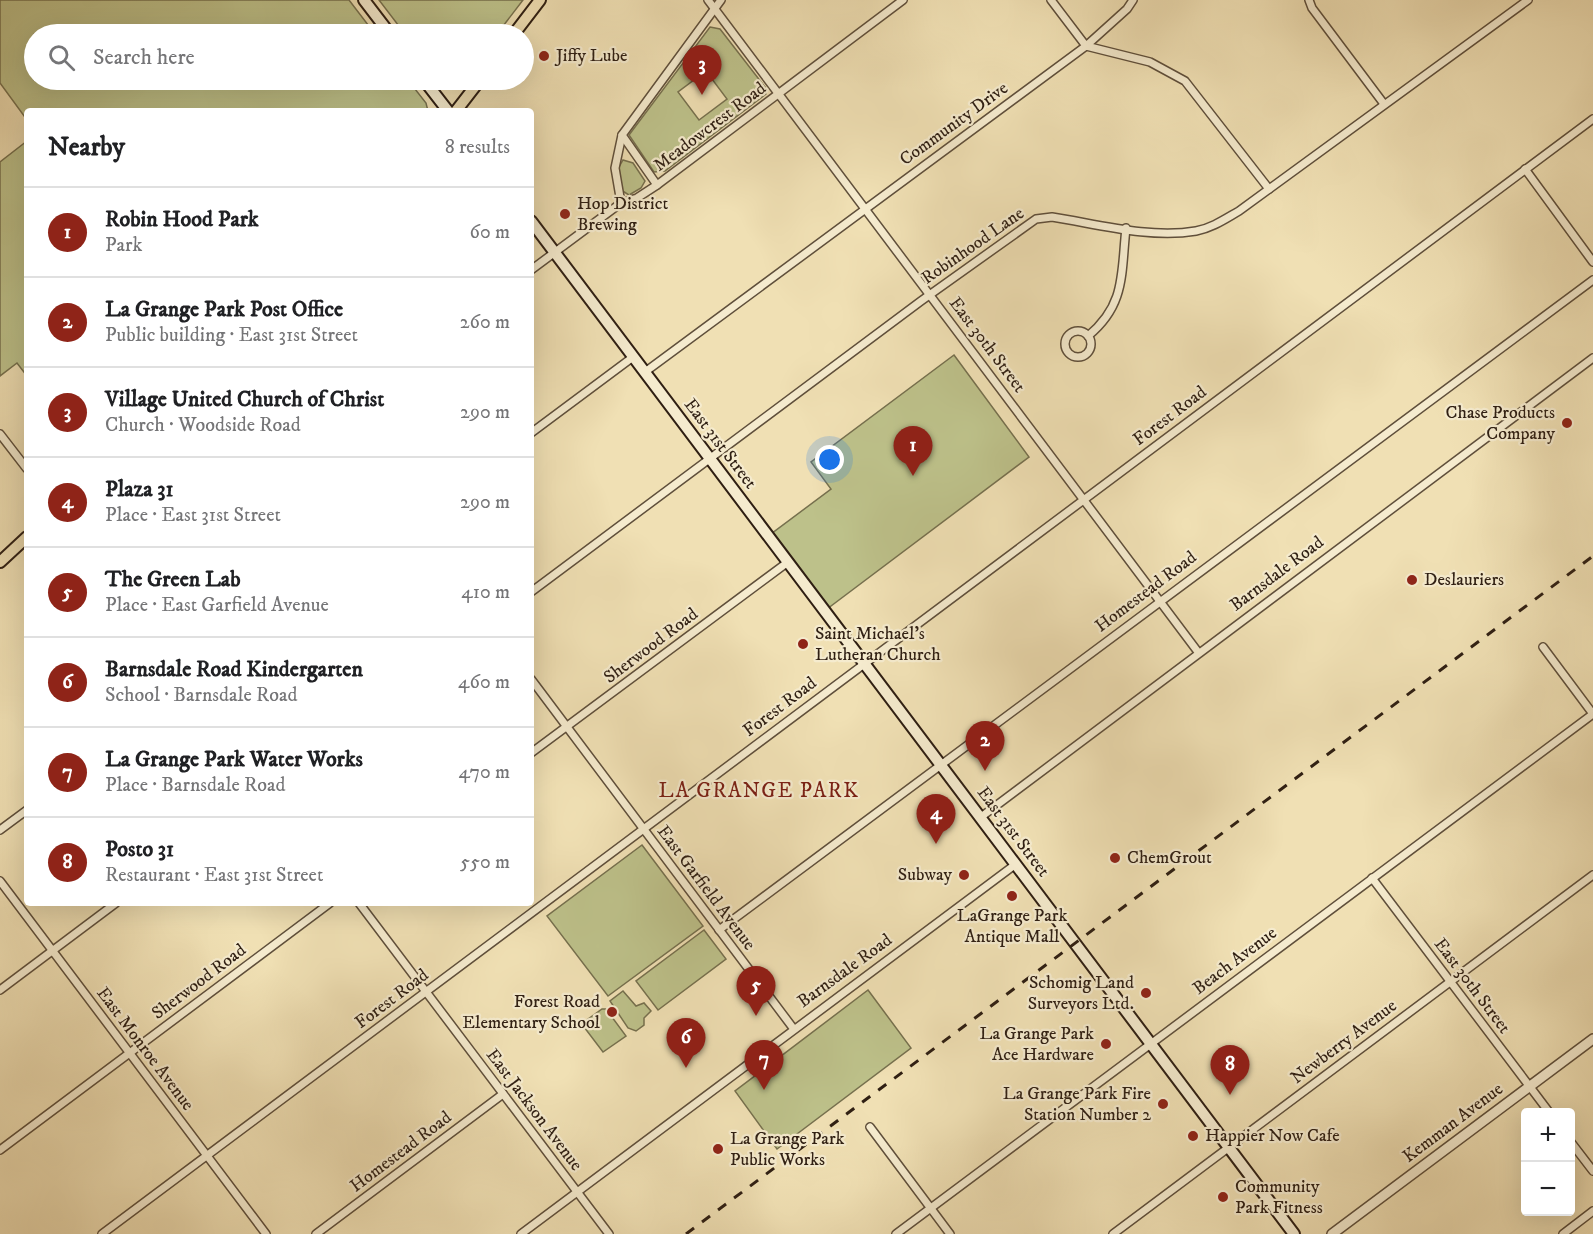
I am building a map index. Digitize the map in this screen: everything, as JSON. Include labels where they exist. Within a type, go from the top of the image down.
[{"type":"main road","points":[[364,0],[382,24]]},
{"type":"main road","points":[[522,24],[540,0]]},
{"type":"main road","points":[[432,90],[446,108]]},
{"type":"main road","points":[[458,108],[472,90]]},
{"type":"main road","name":"East 31st Street","points":[[534,225],[1152,1042],[1294,1234]]},
{"type":"main road","points":[[0,562],[24,540]]},
{"type":"street","name":"East 30th Street","points":[[708,0],[1198,652]]},
{"type":"street","points":[[621,203],[615,168],[622,135],[721,0]]},
{"type":"street","name":"Meadowcrest Road","points":[[534,268],[621,203],[637,198],[657,185],[903,0]]},
{"type":"street","points":[[1051,0],[1086,46],[1150,62],[1185,81],[1269,189]]},
{"type":"street","name":"Community Drive","points":[[645,372],[1086,46],[1127,9],[1133,0]]},
{"type":"street","points":[[1309,0],[1312,8],[1384,104]]},
{"type":"street","name":"Robinhood Lane","points":[[534,590],[930,295],[1036,219],[1052,217],[1161,233],[1198,230],[1218,224],[1239,212],[1528,0]]},
{"type":"street","name":"Forest Road","points":[[102,1234],[1593,119]]},
{"type":"street","points":[[622,135],[657,185]]},
{"type":"street","points":[[1525,170],[1593,262]]},
{"type":"street","points":[[1088,336],[1106,321],[1118,298],[1126,228]]},
{"type":"street","name":"Homestead Road","points":[[719,930],[1593,279]]},
{"type":"street","points":[[534,431],[633,357]]},
{"type":"street","name":"Barnsdale Road","points":[[981,817],[1593,358]]},
{"type":"street","points":[[0,434],[24,465]]},
{"type":"street","name":"Sherwood Road","points":[[534,751],[788,562]]},
{"type":"street","points":[[1544,647],[1593,714]]},
{"type":"street","name":"East Garfield Avenue","points":[[534,683],[793,1028]]},
{"type":"street","name":"Beach Avenue","points":[[896,1234],[1593,714]]},
{"type":"street","points":[[0,830],[24,812]]},
{"type":"street","name":"Barnsdale Road","points":[[521,1234],[793,1028],[1016,864]]},
{"type":"street","name":"Newberry Avenue","points":[[1113,1234],[1593,875]]},
{"type":"street","name":"East 30th Street","points":[[1371,878],[1545,1108]]},
{"type":"street","name":"East Monroe Avenue","points":[[0,881],[266,1234]]},
{"type":"street","points":[[0,990],[112,906]]},
{"type":"street","name":"Sherwood Road","points":[[0,1150],[326,906]]},
{"type":"street","name":"East Jackson Avenue","points":[[361,906],[609,1234]]},
{"type":"street","name":"Kemman Avenue","points":[[1332,1234],[1593,1039]]},
{"type":"street","name":"Homestead Road","points":[[316,1234],[503,1094]]},
{"type":"street","points":[[870,1127],[950,1234]]},
{"type":"street","points":[[1575,1148],[1593,1171]]},
{"type":"street","points":[[1563,1234],[1593,1211]]},
{"type":"green space","points":[[0,0],[349,0],[367,24],[24,24],[24,90],[416,90],[427,108],[24,108],[24,116],[0,83]]},
{"type":"green space","points":[[379,0],[523,0],[505,24],[397,24]]},
{"type":"green space","points":[[710,27],[720,29],[765,87],[766,94],[665,171],[654,172],[629,135]],"holes":[[[706,71],[727,99],[699,120],[678,92]]]},
{"type":"green space","points":[[24,143],[24,372],[17,363],[0,376],[0,162]]},
{"type":"green space","points":[[623,160],[633,163],[645,181],[641,188],[629,195],[621,190],[619,167]]},
{"type":"green space","points":[[954,355],[1029,457],[827,609],[771,534],[831,489],[811,462]]},
{"type":"green space","points":[[642,845],[703,926],[608,996],[547,916]]},
{"type":"green space","points":[[704,930],[726,959],[658,1010],[636,981]]},
{"type":"green space","points":[[868,990],[911,1048],[777,1149],[735,1091]]},
{"type":"green space","points":[[623,991],[636,1006],[644,1003],[651,1011],[644,1018],[644,1025],[636,1031],[628,1028],[610,1001]]},
{"type":"green space","points":[[602,1009],[606,1009],[626,1036],[603,1052],[584,1027],[584,1022]]},
{"type":"railway","points":[[686,1234],[1593,556]]},
{"type":"place","name":"Jiffy Lube","points":[[544,56]]},
{"type":"place","name":"Village United Church of Christ","points":[[702,95]]},
{"type":"place","name":"Hop District Brewing","points":[[565,214]]},
{"type":"place","name":"Chase Products Company","points":[[1567,423]]},
{"type":"place","name":"Robin Hood Park","points":[[913,476]]},
{"type":"place","name":"Deslauriers","points":[[1412,580]]},
{"type":"place","name":"Saint Michael's Lutheran Church","points":[[803,644]]},
{"type":"place","name":"La Grange Park Post Office","points":[[985,771]]},
{"type":"place","name":"Plaza 31","points":[[936,844]]},
{"type":"place","name":"ChemGrout","points":[[1115,858]]},
{"type":"place","name":"Subway","points":[[964,875]]},
{"type":"place","name":"LaGrange Park Antique Mall","points":[[1012,896]]},
{"type":"place","name":"Schomig Land Surveyors Ltd.","points":[[1146,993]]},
{"type":"place","name":"Forest Road Elementary School","points":[[612,1012]]},
{"type":"place","name":"The Green Lab","points":[[756,1016]]},
{"type":"place","name":"La Grange Park Ace Hardware","points":[[1106,1044]]},
{"type":"place","name":"Barnsdale Road Kindergarten","points":[[686,1068]]},
{"type":"place","name":"La Grange Park Water Works","points":[[764,1090]]},
{"type":"place","name":"Posto 31","points":[[1230,1095]]},
{"type":"place","name":"La Grange Park Fire Station Number 2","points":[[1163,1104]]},
{"type":"place","name":"Happier Now Cafe","points":[[1193,1136]]},
{"type":"place","name":"La Grange Park Public Works","points":[[718,1149]]},
{"type":"place","name":"Community Park Fitness","points":[[1223,1197]]},
{"type":"district","name":"LA GRANGE PARK","points":[[759,791]]}]
